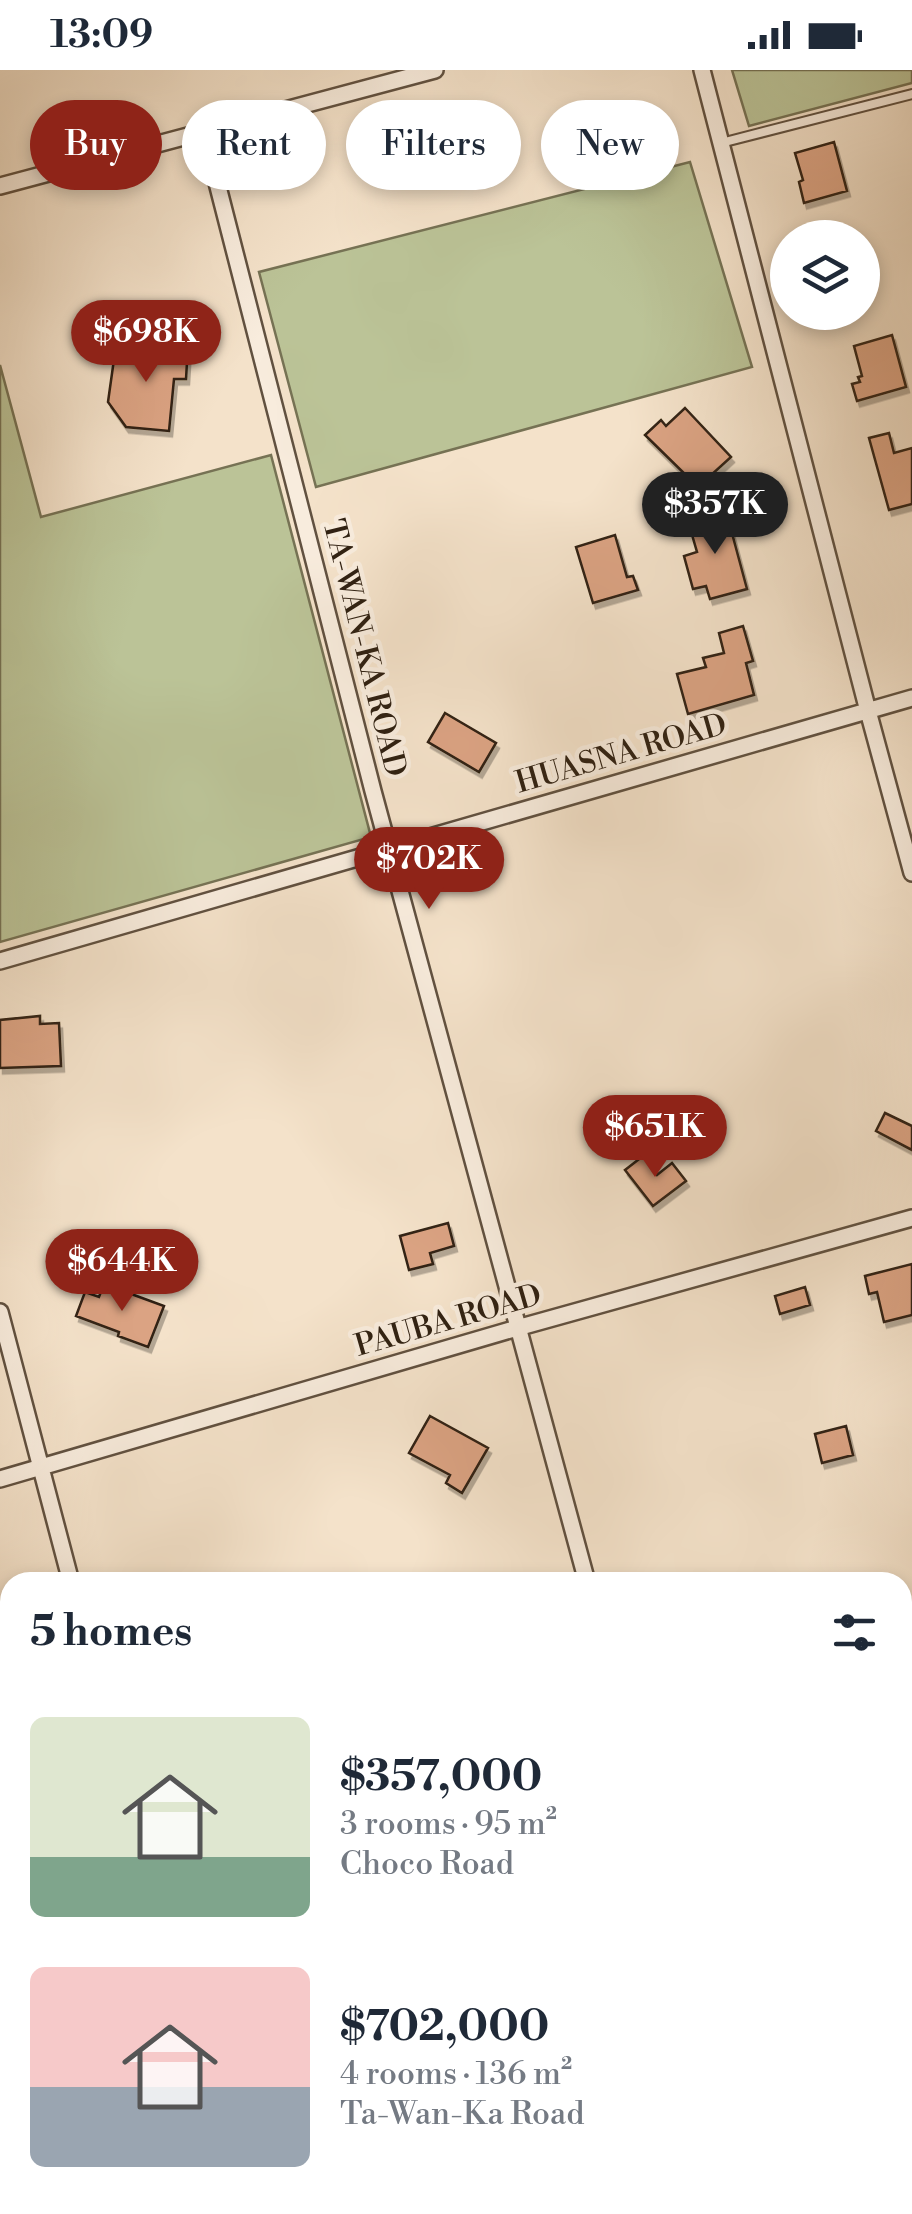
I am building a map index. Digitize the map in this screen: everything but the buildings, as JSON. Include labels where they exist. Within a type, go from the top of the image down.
[{"type":"street","points":[[323,100],[435,70]]},
{"type":"street","points":[[702,70],[912,873]]},
{"type":"street","points":[[0,186],[182,138]]},
{"type":"street","name":"TA-WAN-KA ROAD","points":[[219,190],[388,848],[584,1572]]},
{"type":"street","name":"HUASNA ROAD","points":[[0,961],[912,698]]},
{"type":"street","name":"PAUBA ROAD","points":[[0,1479],[912,1218]]},
{"type":"street","points":[[0,1312],[68,1572]]},
{"type":"lane","points":[[721,144],[912,94]]},
{"type":"green space","points":[[732,70],[912,70],[912,83],[749,126]]},
{"type":"green space","points":[[690,162],[752,367],[316,487],[259,272],[580,190],[679,190],[679,165]]},
{"type":"green space","points":[[0,365],[41,517],[271,455],[371,837],[0,942]]}]
